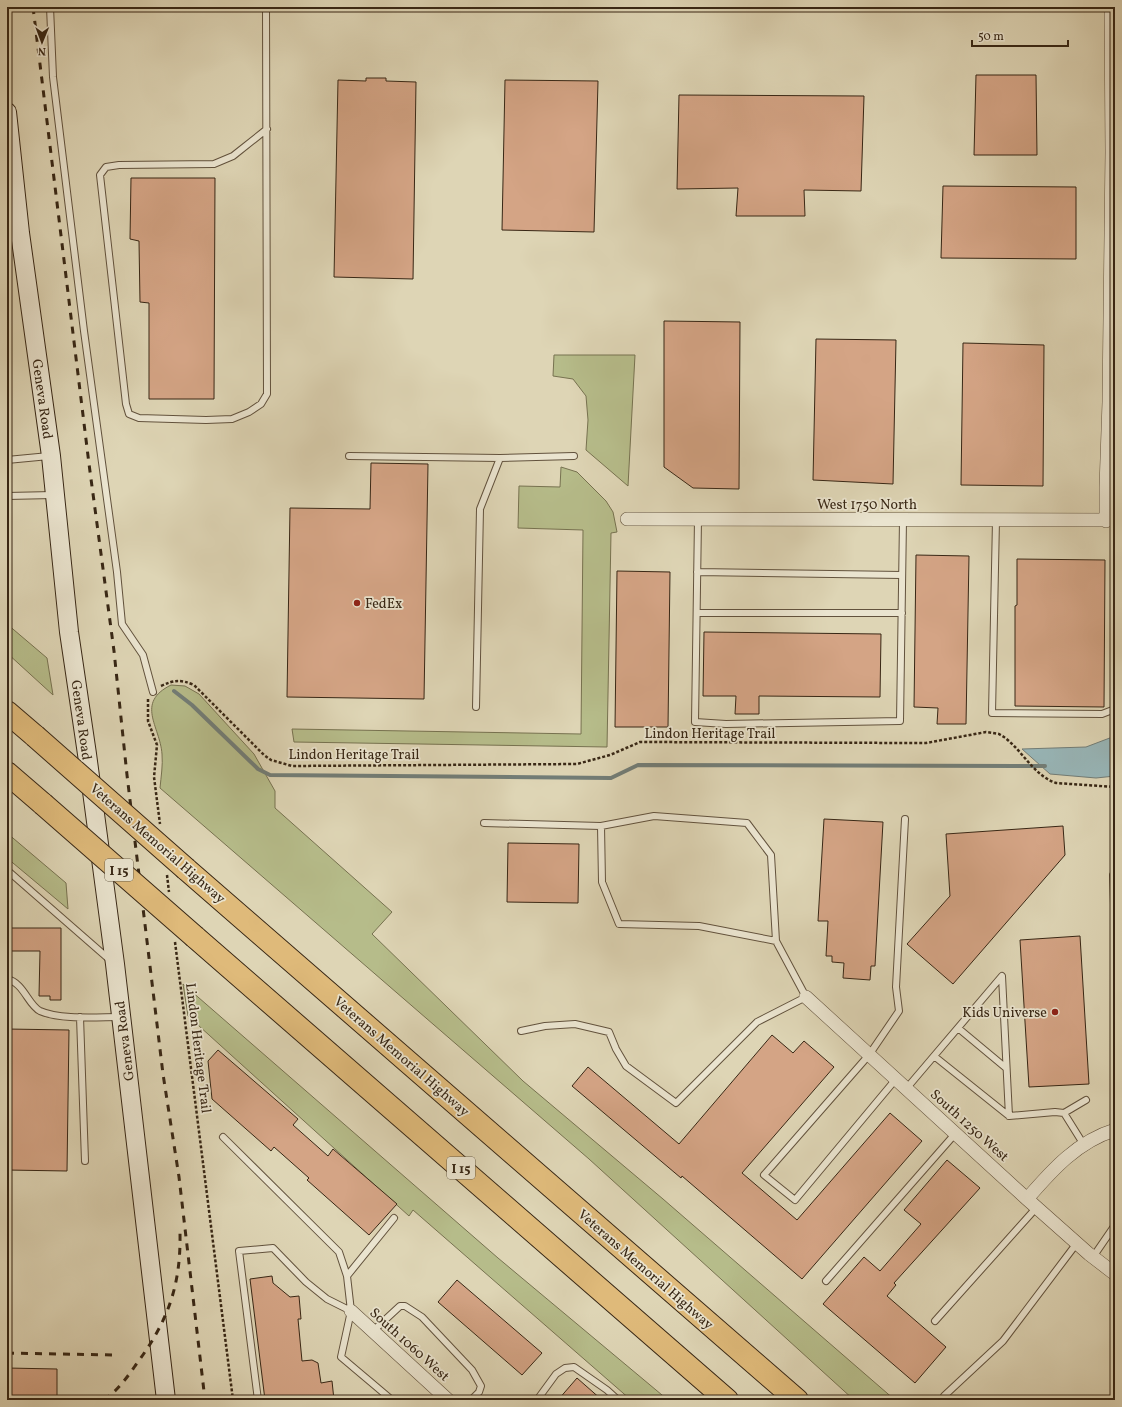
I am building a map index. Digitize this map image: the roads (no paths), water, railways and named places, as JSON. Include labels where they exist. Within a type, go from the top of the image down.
[{"type":"highway","name":"Veterans Memorial Highway","points":[[7,712],[176,870],[797,1400]]},
{"type":"highway","name":"I 15","points":[[7,773],[43,804],[185,936],[727,1400]]},
{"type":"main road","name":"Geneva Road","points":[[7,112],[14,233],[51,456],[69,632],[115,964],[166,1400]]},
{"type":"street","points":[[1111,7],[1113,92],[1112,402],[1106,487],[1111,520]]},
{"type":"street","name":"West 1750 North","points":[[627,519],[1111,520]]},
{"type":"street","name":"South 1250 West","points":[[806,998],[1032,1203],[1093,1257],[1115,1274]]},
{"type":"street","points":[[1032,1203],[1052,1170],[1084,1145],[1115,1130]]},
{"type":"street","name":"South 1060 West","points":[[351,1311],[448,1400]]},
{"type":"lane","points":[[50,7],[53,77],[83,323],[117,572],[122,624],[143,655],[153,692]]},
{"type":"lane","points":[[266,7],[267,129],[267,394],[261,404],[249,412],[232,420],[139,418],[129,414],[126,404],[100,175],[106,167],[119,165],[214,164],[233,156],[267,129]]},
{"type":"lane","points":[[7,460],[51,456]]},
{"type":"lane","points":[[349,456],[500,458],[574,456]]},
{"type":"lane","points":[[476,707],[480,509],[500,458]]},
{"type":"lane","points":[[7,496],[55,495]]},
{"type":"lane","points":[[698,519],[695,722],[726,724],[900,721],[903,520]]},
{"type":"lane","points":[[996,520],[992,713],[1102,714],[1115,709]]},
{"type":"lane","points":[[697,572],[902,575]]},
{"type":"lane","points":[[697,613],[902,613]]},
{"type":"lane","points":[[484,823],[601,826],[654,816],[748,823],[771,854],[776,941],[806,998],[757,1022],[676,1103],[626,1066],[616,1049],[610,1032],[575,1024],[545,1026],[521,1031]]},
{"type":"lane","points":[[896,1079],[795,1200],[764,1175],[869,1055],[899,1011],[896,987],[905,819]]},
{"type":"lane","points":[[601,826],[602,882],[618,924],[699,926],[776,941]]},
{"type":"lane","points":[[7,870],[115,964]]},
{"type":"lane","points":[[1115,872],[1113,875],[1115,933]]},
{"type":"lane","points":[[906,1089],[1002,976],[1009,1116]]},
{"type":"lane","points":[[7,980],[13,981],[39,1010],[65,1017],[121,1017]]},
{"type":"lane","points":[[80,1017],[86,1161]]},
{"type":"lane","points":[[958,1028],[1006,1068]]},
{"type":"lane","points":[[934,1056],[1009,1116],[1055,1112],[1064,1113],[1086,1100]]},
{"type":"lane","points":[[1064,1113],[1084,1145]]},
{"type":"lane","points":[[826,1281],[956,1134]]},
{"type":"lane","points":[[222,1137],[339,1252],[347,1276],[351,1311],[341,1357],[392,1400]]},
{"type":"lane","points":[[935,1321],[1032,1203]]},
{"type":"lane","points":[[347,1276],[394,1218]]},
{"type":"lane","points":[[1093,1257],[1115,1225]]},
{"type":"lane","points":[[944,1400],[944,1396],[1003,1341],[1077,1243]]},
{"type":"lane","points":[[258,1400],[239,1251],[273,1248],[306,1282],[327,1299],[351,1311]]},
{"type":"lane","points":[[373,1331],[400,1306],[405,1306],[422,1317],[477,1376],[481,1386],[479,1392],[471,1400]]},
{"type":"lane","points":[[537,1400],[556,1374],[565,1368],[574,1367],[607,1390],[618,1400]]},
{"type":"water","points":[[1115,736],[1115,776],[1096,778],[1050,774],[1022,749],[1086,747]]},
{"type":"waterway","points":[[174,691],[192,705],[258,769],[270,775],[611,778],[638,765],[1045,766]]},
{"type":"railway","points":[[33,7],[89,464],[114,651],[127,775],[163,1074],[179,1177],[205,1400]]},
{"type":"railway","points":[[104,1400],[117,1389],[128,1376],[156,1335],[164,1319],[175,1287],[178,1271],[180,1233]]},
{"type":"railway","points":[[7,1353],[112,1355]]},
{"type":"place","name":"FedEx","points":[[357,603]]},
{"type":"place","name":"Kids Universe","points":[[1055,1012]]}]
